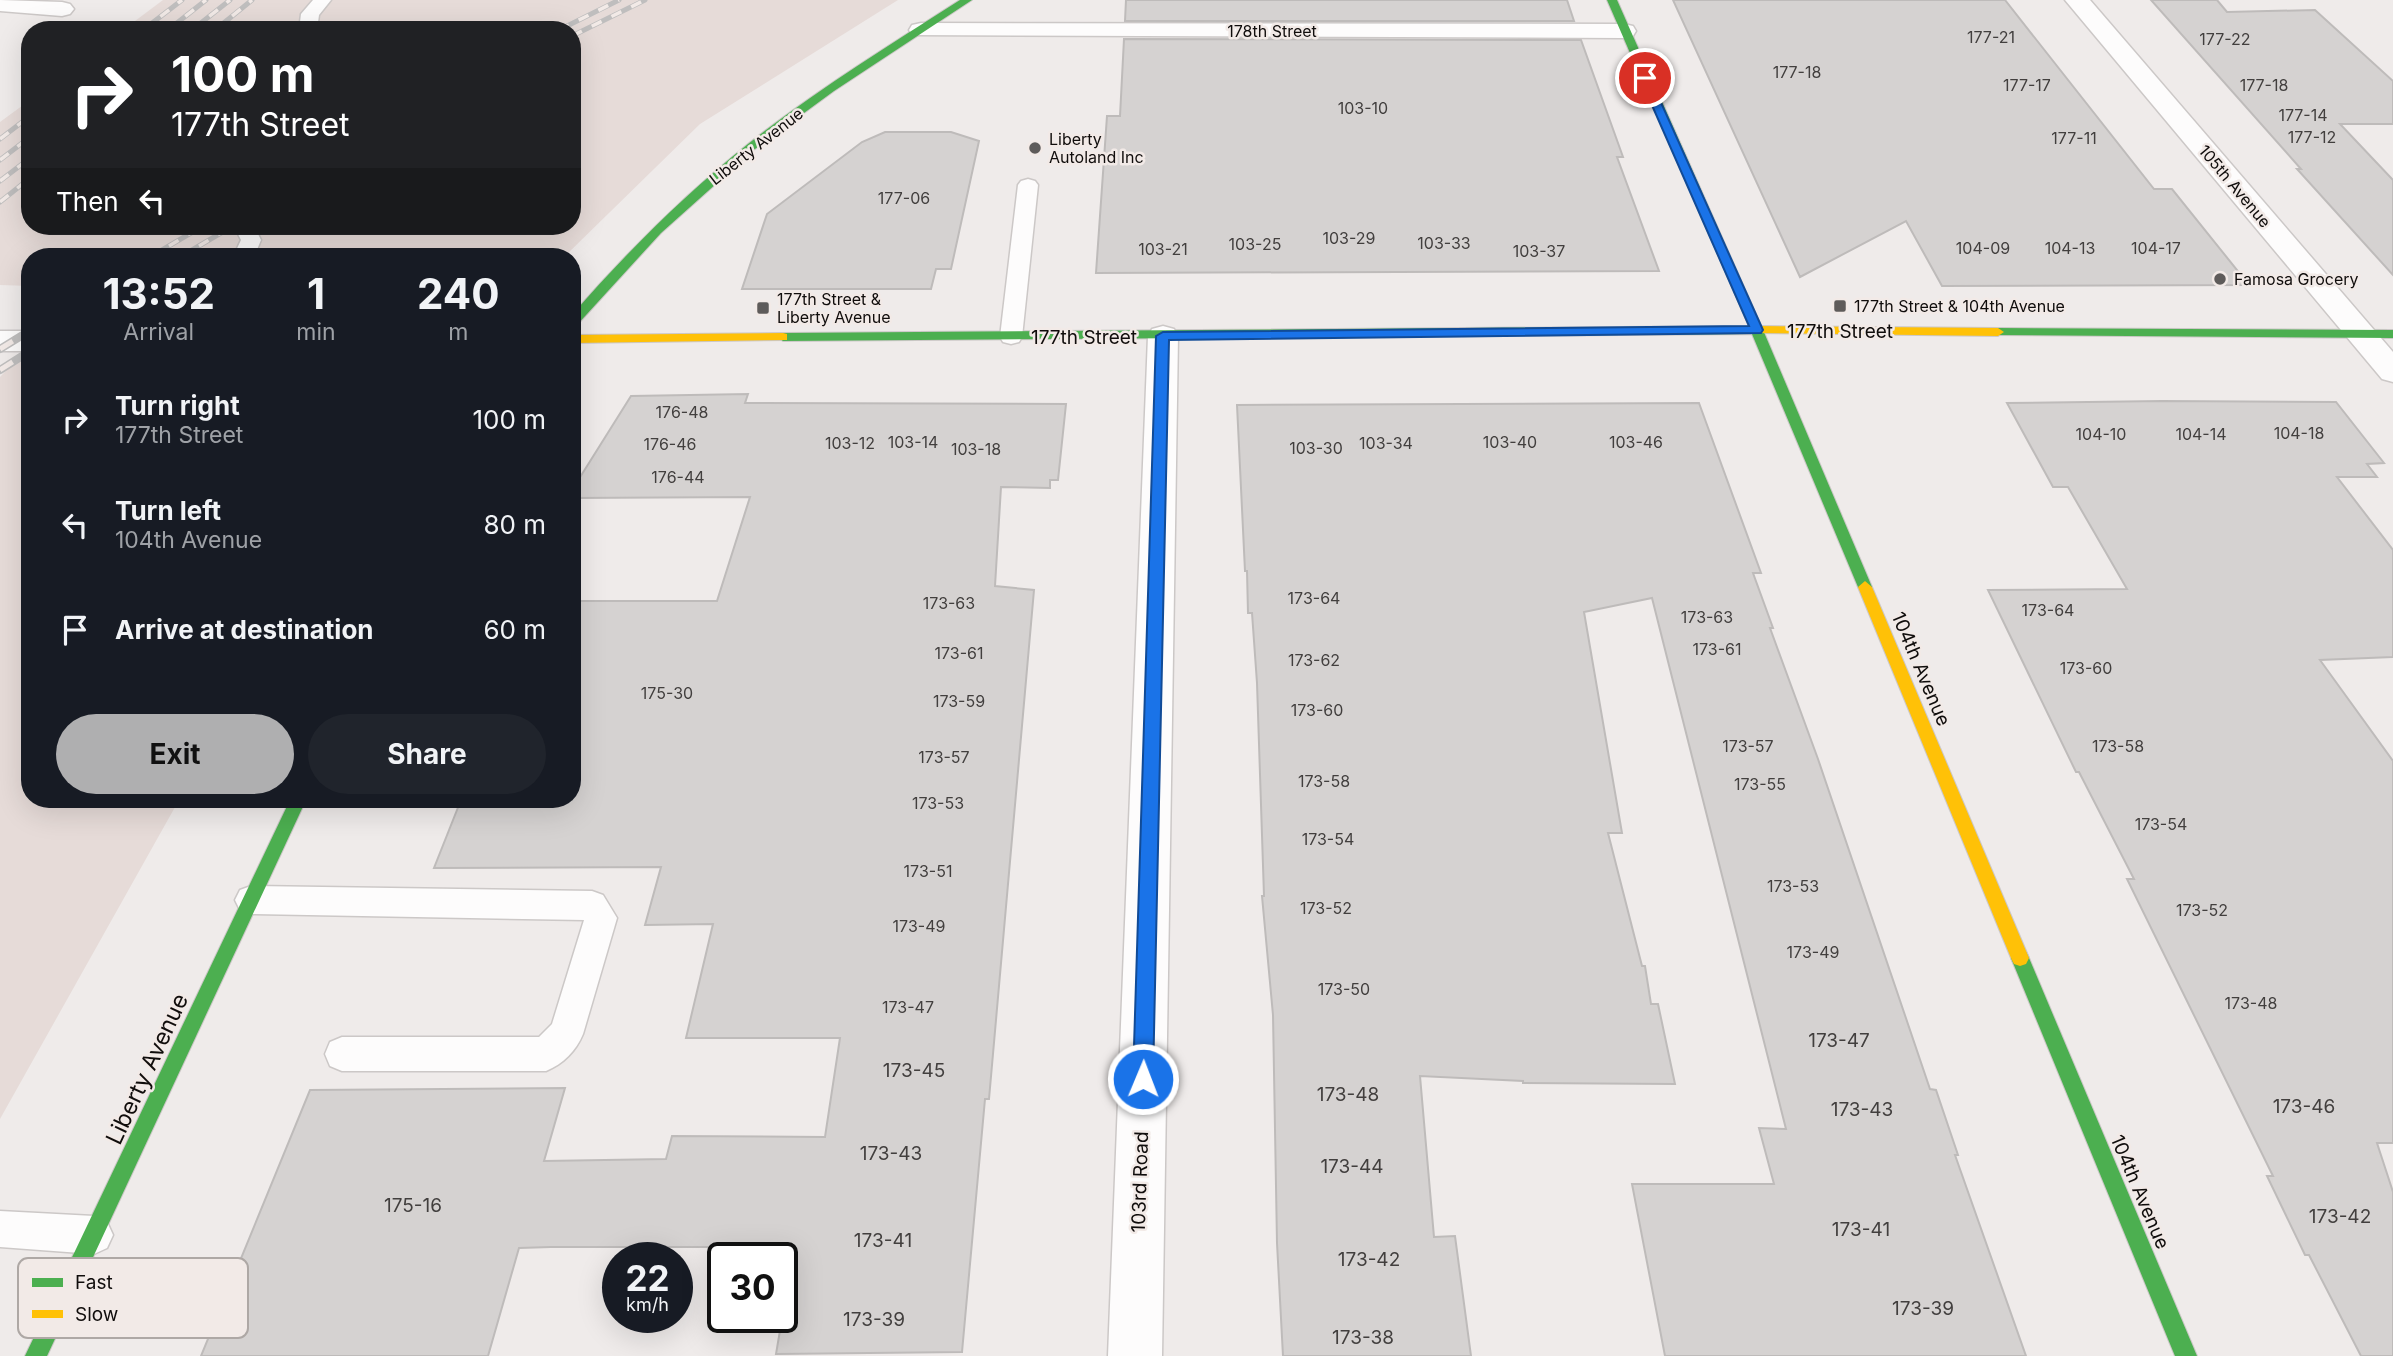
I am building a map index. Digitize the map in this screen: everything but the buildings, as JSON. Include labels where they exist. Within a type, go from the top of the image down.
[{"type":"street","name":"Liberty Avenue","points":[[581,313],[656,233],[722,171],[791,117],[967,0]]},
{"type":"street","name":"104th Avenue","points":[[1612,0],[1757,330],[2186,1356]]},
{"type":"street","name":"105th Avenue","points":[[2077,0],[2393,372]]},
{"type":"street","points":[[0,4],[62,9]]},
{"type":"street","name":"178th Street","points":[[921,30],[1624,31]]},
{"type":"street","name":"177th Street","points":[[581,339],[1757,330],[2393,334]]},
{"type":"street","name":"103rd Road","points":[[1135,1356],[1163,336]]},
{"type":"street","points":[[0,341],[21,341]]},
{"type":"street","name":"Liberty Avenue","points":[[83,1258],[294,808]]},
{"type":"street","name":"Liberty Avenue","points":[[36,1356],[45,1338]]},
{"type":"lane","points":[[309,21],[310,14],[322,0]]},
{"type":"lane","points":[[1011,337],[1028,185]]},
{"type":"lane","points":[[251,900],[592,905],[601,918],[566,1034],[546,1054],[342,1054]]},
{"type":"lane","points":[[0,1229],[94,1235]]},
{"type":"shaded area","points":[[163,0],[898,0],[700,124],[573,248],[21,248],[21,286],[0,285],[0,122],[21,107],[21,235],[581,235],[581,21],[135,21]]},
{"type":"shaded area","points":[[21,355],[21,808],[175,808],[0,1119],[0,377]]},
{"type":"railway","points":[[155,21],[182,0]]},
{"type":"railway","points":[[179,21],[206,0]]},
{"type":"railway","points":[[203,21],[230,0]]},
{"type":"railway","points":[[226,21],[252,0]]},
{"type":"railway","points":[[577,21],[619,0]]},
{"type":"railway","points":[[581,32],[645,0]]},
{"type":"railway","points":[[0,139],[21,123]]},
{"type":"railway","points":[[0,160],[21,144]]},
{"type":"railway","points":[[0,181],[21,165]]},
{"type":"railway","points":[[0,202],[21,185]]},
{"type":"railway","points":[[165,248],[188,235]]},
{"type":"railway","points":[[195,248],[218,235]]},
{"type":"railway","points":[[0,349],[21,336]]},
{"type":"railway","points":[[0,370],[21,357]]},
{"type":"traffic: fast","points":[[581,313],[657,231],[751,147],[830,89],[967,0]]},
{"type":"traffic: fast","points":[[1612,0],[1757,330],[1865,587]]},
{"type":"traffic: fast","points":[[783,337],[1757,330]]},
{"type":"traffic: fast","points":[[1998,332],[2393,334]]},
{"type":"traffic: fast","points":[[82,1258],[294,808]]},
{"type":"traffic: fast","points":[[2020,958],[2186,1356]]},
{"type":"traffic: fast","points":[[36,1356],[44,1338]]},
{"type":"traffic: slow","points":[[1757,330],[1998,332]]},
{"type":"traffic: slow","points":[[581,339],[783,337]]},
{"type":"traffic: slow","points":[[1865,587],[2020,958]]},
{"type":"place","name":"Liberty Autoland Inc","points":[[1035,148]]},
{"type":"place","name":"Famosa Grocery","points":[[2220,279]]},
{"type":"place","name":"177th Street & 104th Avenue","points":[[1840,306]]},
{"type":"place","name":"177th Street & Liberty Avenue","points":[[763,308]]},
{"type":"route","points":[[1143,1079],[1163,336],[1757,330],[1645,78]]}]
